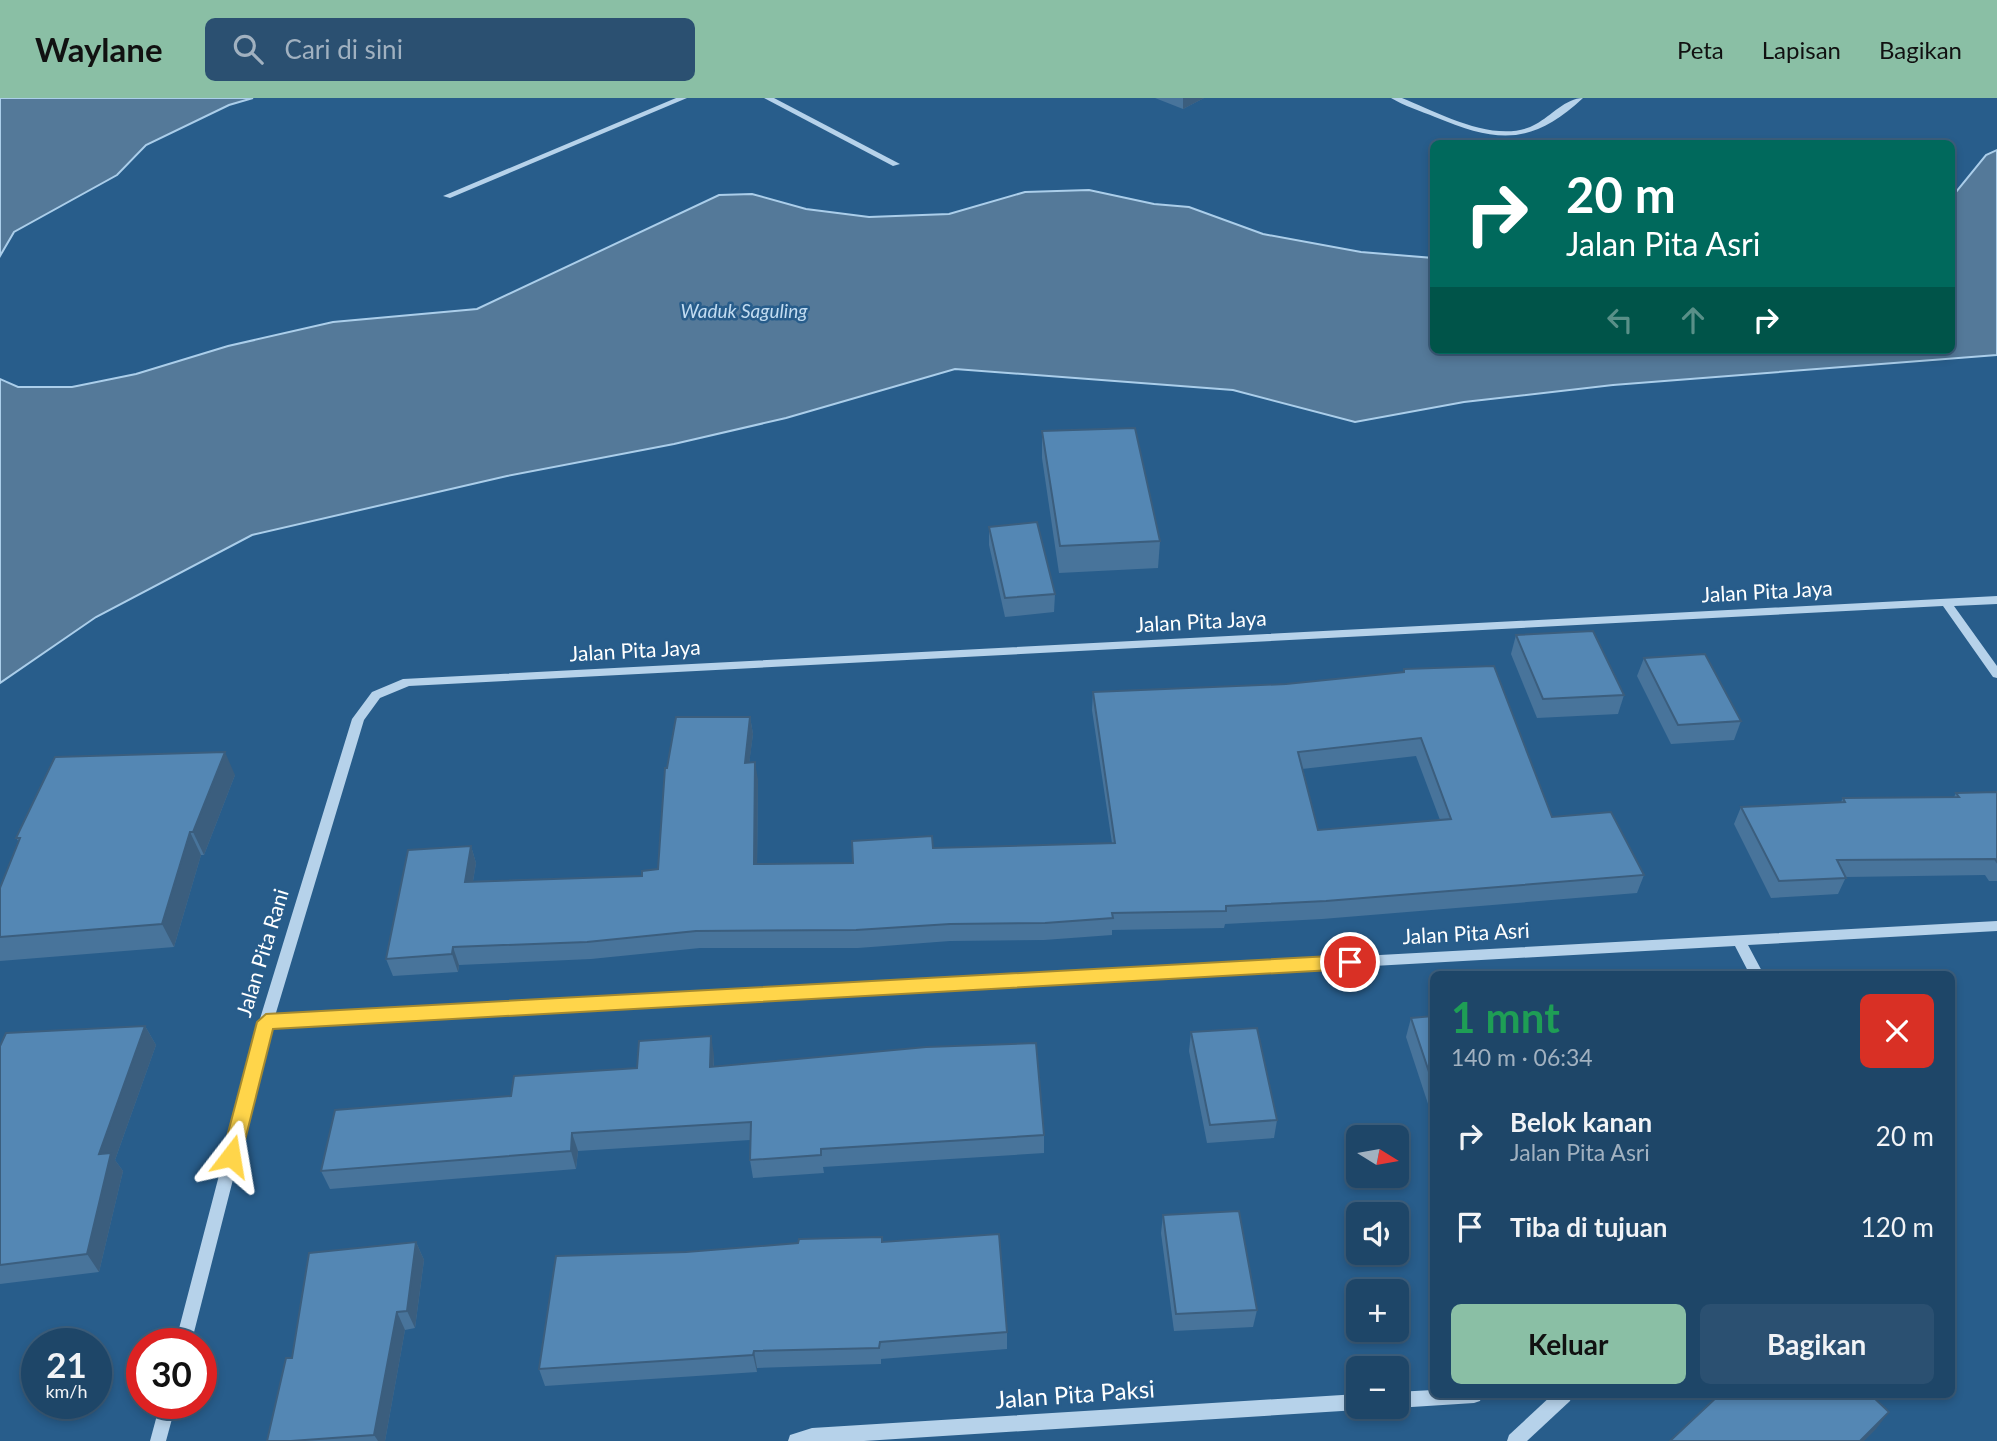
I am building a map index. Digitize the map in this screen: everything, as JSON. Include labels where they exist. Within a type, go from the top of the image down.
[{"type":"street","points":[[447,196],[683,98]]},
{"type":"street","points":[[768,98],[896,164]]},
{"type":"street","points":[[1395,98],[1485,132],[1509,135],[1528,132],[1579,98]]},
{"type":"street","name":"Jalan Pita Jaya","points":[[407,682],[1997,600]]},
{"type":"street","points":[[1946,602],[1997,674]]},
{"type":"street","name":"Jalan Pita Rani","points":[[187,1328],[266,1022],[358,719],[376,695],[407,682]]},
{"type":"street","name":"Jalan Pita Asri","points":[[266,1022],[1997,926]]},
{"type":"street","points":[[1739,940],[1755,971]]},
{"type":"street","points":[[1409,1399],[1430,1398]]},
{"type":"street","points":[[1515,1441],[1561,1398]]},
{"type":"street","name":"Jalan Pita Paksi","points":[[796,1441],[812,1436],[1346,1403]]},
{"type":"street","points":[[158,1441],[164,1419]]},
{"type":"water","points":[[0,98],[253,98],[229,105],[146,145],[117,175],[14,232],[0,256]]},
{"type":"water","name":"Waduk Saguling","points":[[1997,150],[1997,355],[1613,385],[1464,402],[1355,422],[1233,390],[955,369],[786,418],[674,444],[507,476],[252,535],[96,617],[0,683],[0,379],[18,387],[72,387],[136,374],[228,346],[333,322],[477,309],[719,195],[752,194],[806,209],[869,217],[949,214],[1025,192],[1089,190],[1154,204],[1189,207],[1263,234],[1361,252],[1430,258],[1430,354],[1955,354],[1955,193],[1986,155]]},
{"type":"building","points":[[1135,428],[1160,541],[1060,546],[1042,431]]},
{"type":"building","points":[[1037,522],[1055,594],[1005,598],[989,527]]},
{"type":"building","points":[[1593,631],[1624,695],[1543,699],[1516,635]]},
{"type":"building","points":[[1705,654],[1741,721],[1678,725],[1644,658]]},
{"type":"building","points":[[1494,666],[1552,817],[1611,812],[1644,875],[1326,901],[1226,906],[1226,911],[1112,913],[1113,918],[1045,923],[950,924],[856,930],[696,931],[587,942],[453,947],[452,954],[386,959],[408,850],[471,846],[465,882],[642,876],[642,871],[658,869],[665,768],[676,717],[750,717],[745,763],[755,762],[754,864],[853,863],[852,841],[932,836],[933,848],[1115,843],[1093,692],[1286,684],[1404,672],[1404,669]],"holes":[[[1421,738],[1451,819],[1318,830],[1298,752]]]},
{"type":"building","points":[[225,752],[193,832],[190,832],[162,924],[0,937],[0,888],[20,838],[16,838],[55,757]]},
{"type":"building","points":[[1997,792],[1997,862],[1995,859],[1837,860],[1846,878],[1779,881],[1741,807],[1845,802],[1843,798],[1959,797],[1956,793]]},
{"type":"building","points":[[1430,1016],[1430,1075],[1411,1018]]},
{"type":"building","points":[[145,1026],[99,1154],[111,1153],[87,1254],[0,1265],[0,1046],[6,1033]]},
{"type":"building","points":[[1257,1028],[1277,1120],[1210,1125],[1191,1032]]},
{"type":"building","points":[[711,1036],[710,1067],[926,1047],[1036,1043],[1044,1135],[821,1149],[821,1155],[750,1160],[751,1122],[572,1133],[571,1151],[321,1171],[335,1110],[511,1096],[514,1076],[637,1068],[639,1041]]},
{"type":"building","points":[[1239,1211],[1257,1310],[1176,1314],[1163,1215]]},
{"type":"building","points":[[999,1234],[1007,1332],[880,1342],[879,1348],[754,1351],[753,1355],[539,1369],[556,1256],[686,1252],[798,1243],[799,1239],[882,1237],[882,1242]]},
{"type":"building","points":[[416,1242],[407,1311],[397,1312],[374,1435],[267,1441],[286,1358],[292,1358],[309,1253]]},
{"type":"building","points":[[1716,1398],[1874,1398],[1889,1412],[1860,1441],[1670,1441]]},
{"type":"route","points":[[231,1156],[266,1022],[1350,962]]}]
